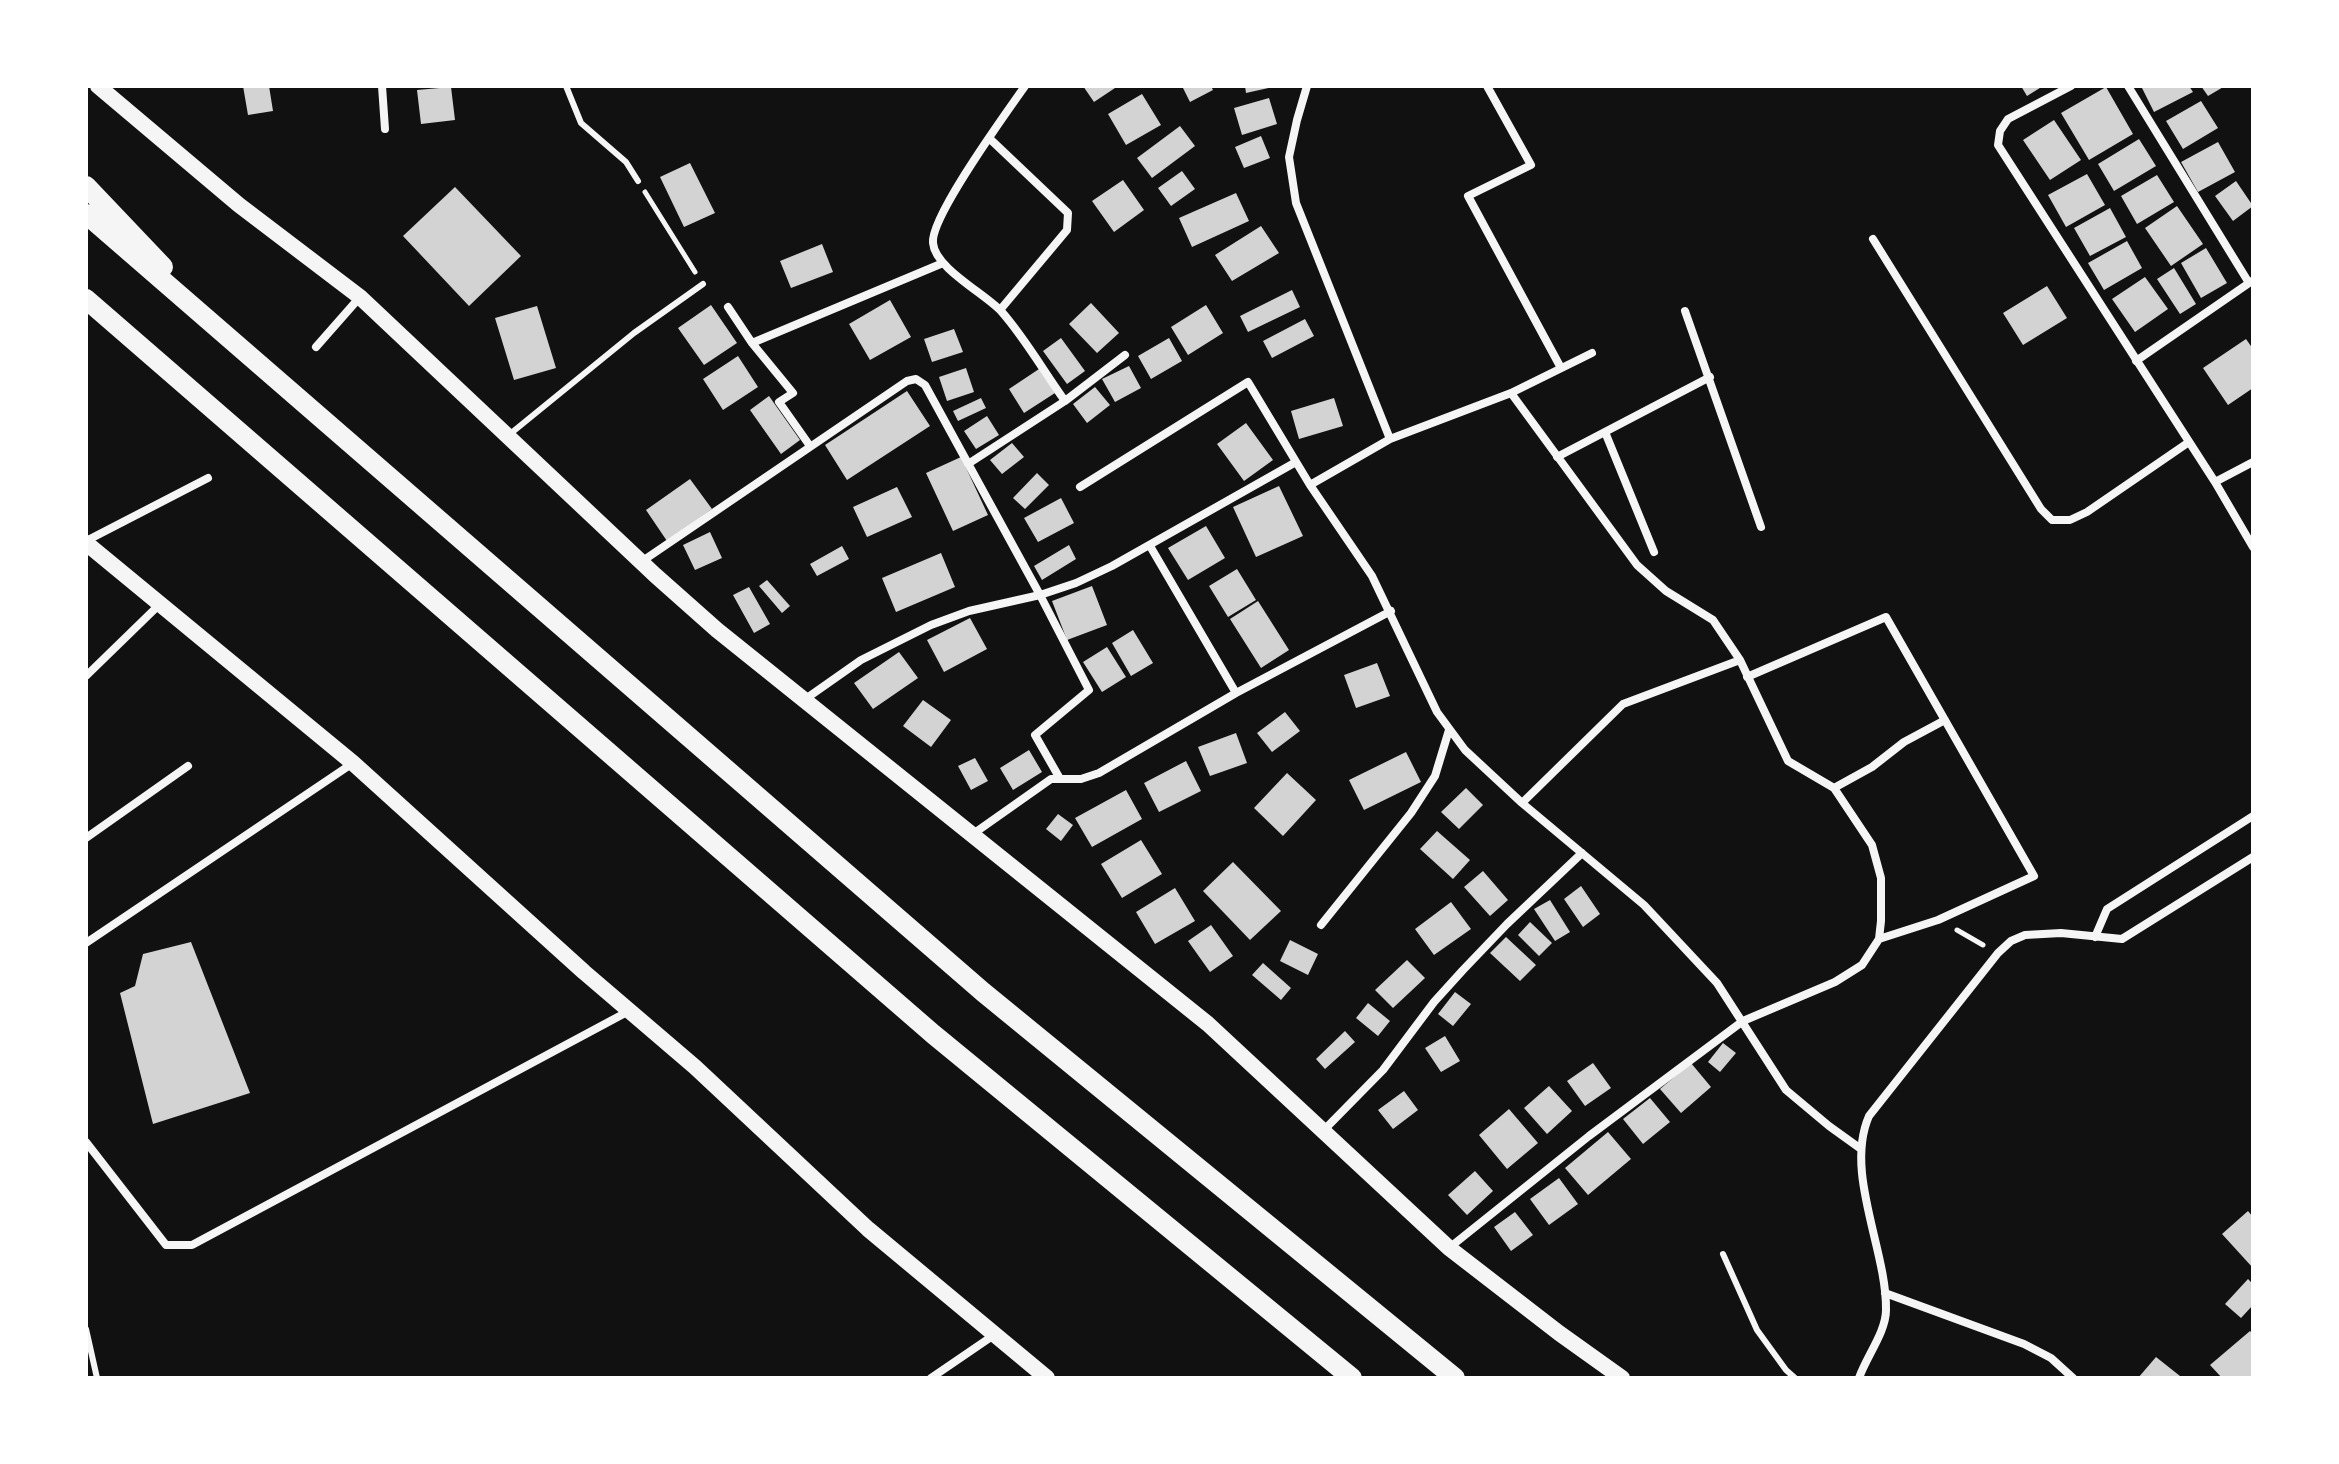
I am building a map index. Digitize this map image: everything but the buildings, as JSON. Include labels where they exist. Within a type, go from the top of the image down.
[{"type":"highway","points":[[86,186],[253,361]]},
{"type":"highway","points":[[86,214],[983,992],[1455,1378]]},
{"type":"highway","points":[[86,299],[933,1034],[1352,1378]]},
{"type":"highway","points":[[86,315],[204,402]]},
{"type":"main road","points":[[98,86],[229,197],[360,297],[641,562],[803,700],[1238,1048],[1449,1248],[1622,1378]]},
{"type":"main road","points":[[86,542],[353,763],[584,972],[695,1067],[868,1229],[1047,1378]]},
{"type":"street","points":[[382,86],[385,129]]},
{"type":"street","points":[[1025,86],[989,138],[934,229],[933,246],[943,263],[1000,310],[1065,401]]},
{"type":"street","points":[[1307,86],[1289,157],[1296,203],[1390,439]]},
{"type":"street","points":[[1487,86],[1531,165],[1468,196],[1561,368]]},
{"type":"street","points":[[2071,86],[2008,119],[2000,131],[1998,145],[2215,482],[2253,547]]},
{"type":"street","points":[[2128,86],[2251,282],[2136,361]]},
{"type":"street","points":[[989,138],[1068,213],[1067,230],[1000,310]]},
{"type":"street","points":[[1873,239],[2041,509],[2052,520],[2070,520],[2087,512],[2189,442]]},
{"type":"street","points":[[752,343],[943,263]]},
{"type":"street","points":[[316,347],[360,297]]},
{"type":"street","points":[[728,307],[752,343],[793,393],[779,402],[810,446]]},
{"type":"street","points":[[1685,311],[1761,527]]},
{"type":"street","points":[[1310,485],[1390,439],[1511,393],[1592,353]]},
{"type":"street","points":[[968,464],[1065,401],[1125,355]]},
{"type":"street","points":[[1557,457],[1710,377]]},
{"type":"street","points":[[641,562],[907,381],[916,379],[925,385],[1089,690],[1035,735],[1059,777]]},
{"type":"street","points":[[1080,487],[1248,382],[1391,611],[1412,664],[1449,730],[1465,750],[1522,803],[1644,905],[1717,983],[1743,1021],[1767,1065],[1786,1090],[1861,1149]]},
{"type":"street","points":[[1449,1248],[1589,1136],[1743,1021],[1835,982],[1862,965],[1879,939],[1881,878],[1872,845],[1834,788],[1788,761],[1740,660],[1713,620],[1666,591],[1637,565],[1511,393]]},
{"type":"street","points":[[1605,432],[1654,552]]},
{"type":"street","points":[[803,700],[861,660],[910,634],[969,611],[1040,595],[1076,583],[1150,546],[1296,462]]},
{"type":"street","points":[[2215,482],[2253,462]]},
{"type":"street","points":[[86,542],[208,478]]},
{"type":"street","points":[[1150,546],[1236,693]]},
{"type":"street","points":[[86,676],[161,604]]},
{"type":"street","points":[[972,834],[1051,779],[1081,779],[1099,773],[1236,693],[1391,611]]},
{"type":"street","points":[[1747,677],[1886,617],[2034,876],[1938,920],[1879,939]]},
{"type":"street","points":[[1522,803],[1623,704],[1740,660]]},
{"type":"street","points":[[1834,788],[1872,767],[1904,742],[1945,720]]},
{"type":"street","points":[[1321,925],[1411,813],[1435,776],[1449,730]]},
{"type":"street","points":[[86,943],[353,763]]},
{"type":"street","points":[[86,838],[188,766]]},
{"type":"street","points":[[2095,937],[2107,909],[2253,816]]},
{"type":"street","points":[[1323,1131],[1383,1070],[1434,1002],[1463,970],[1582,853]]},
{"type":"street","points":[[1859,1378],[1887,1313],[1861,1149],[1869,1116],[1998,953],[2011,941],[2025,935],[2061,933],[2122,939],[2253,857]]},
{"type":"street","points":[[86,1142],[166,1245],[192,1245],[629,1010]]},
{"type":"street","points":[[1885,1293],[2024,1344],[2051,1358],[2073,1378]]},
{"type":"street","points":[[931,1378],[994,1335]]},
{"type":"lane","points":[[566,86],[581,123],[626,162],[638,181]]},
{"type":"lane","points":[[508,436],[634,333],[703,284]]},
{"type":"lane","points":[[1723,1254],[1757,1330],[1795,1378]]},
{"type":"lane","points":[[86,1329],[97,1378]]},
{"type":"path","points":[[638,181],[703,284]]},
{"type":"path","points":[[1938,920],[1998,953]]}]
